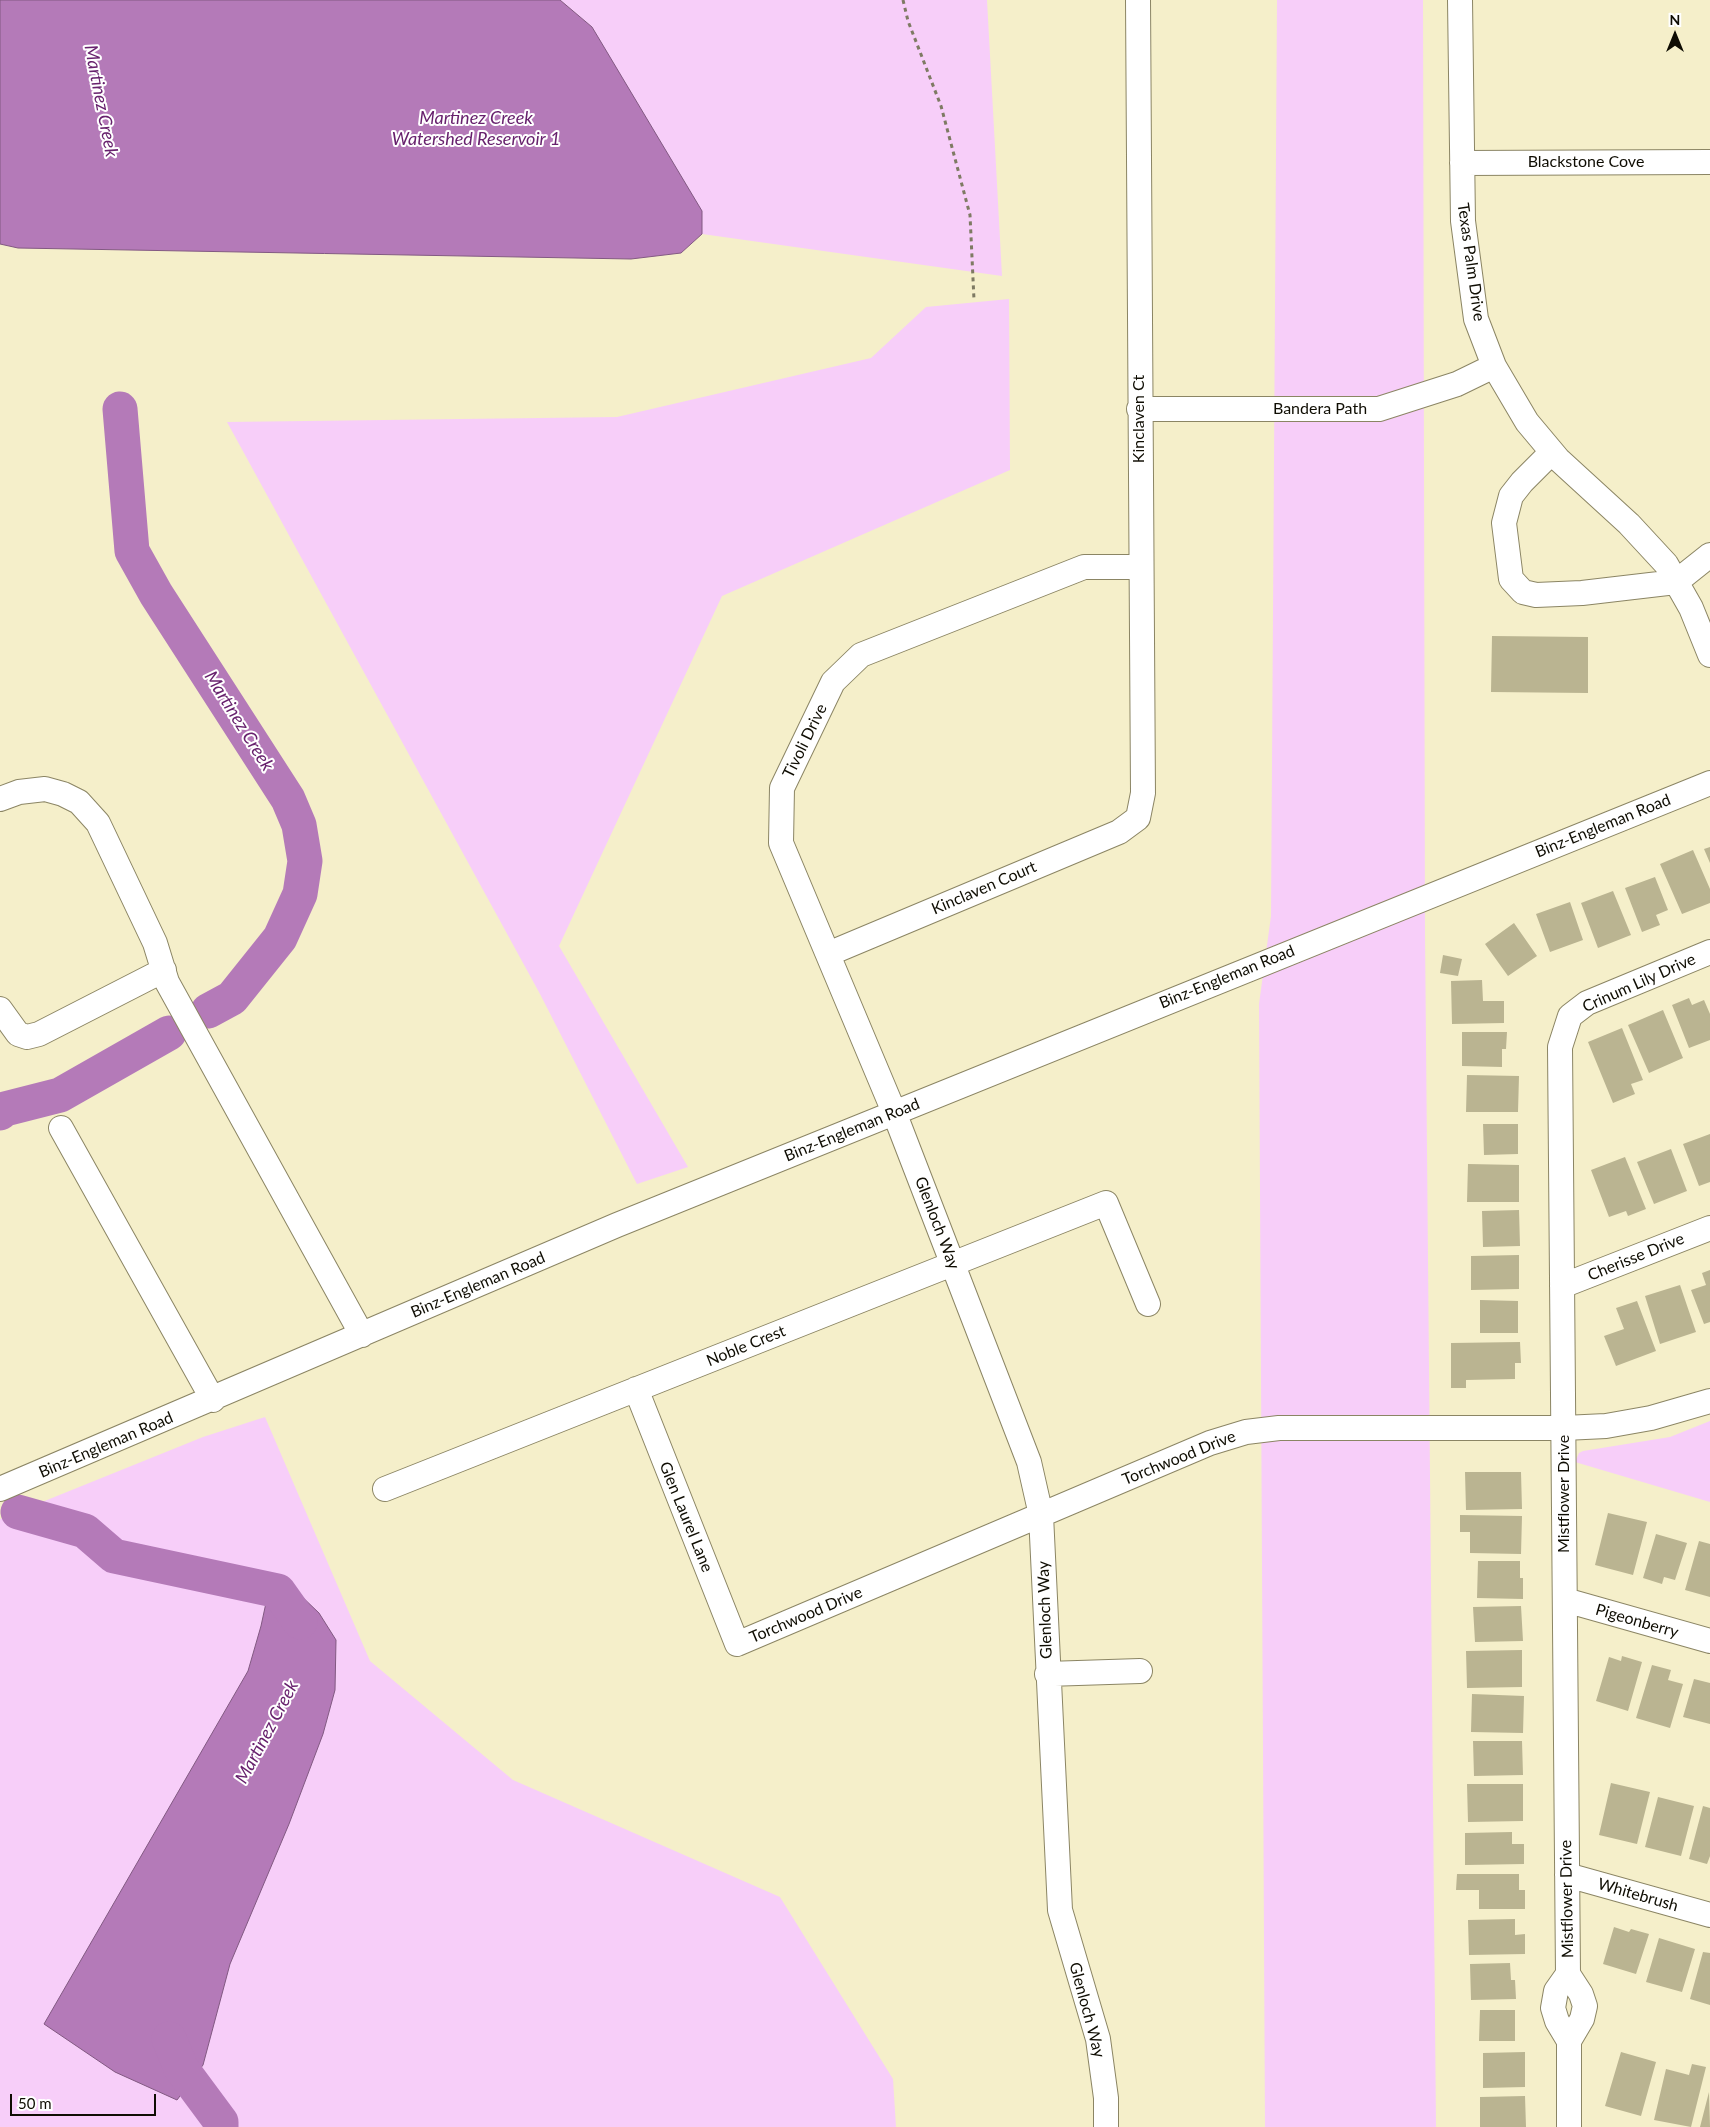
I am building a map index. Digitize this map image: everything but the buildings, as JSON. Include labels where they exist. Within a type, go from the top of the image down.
[{"type":"street","name":"Texas Palm Drive","points":[[1460,0],[1463,221],[1476,319],[1494,366],[1527,422],[1552,452],[1629,524],[1666,564],[1691,608],[1710,655]]},
{"type":"street","name":"Kinclaven Ct","points":[[1138,10],[1140,567],[1143,793],[1138,818]]},
{"type":"street","name":"Blackstone Cove","points":[[1462,163],[1710,162]]},
{"type":"street","name":"Bandera Path","points":[[1139,409],[1378,409],[1457,384],[1494,366]]},
{"type":"street","points":[[1552,452],[1511,496],[1504,523],[1506,558],[1511,579],[1523,592],[1536,594],[1582,593],[1676,582],[1710,555]]},
{"type":"street","name":"Tivoli Drive","points":[[894,1112],[781,843],[782,788],[833,682],[861,655],[1084,567],[1140,567]]},
{"type":"street","name":"Binz-Engleman Road","points":[[0,1489],[212,1400],[617,1225],[1710,783]]},
{"type":"street","points":[[0,800],[19,792],[45,789],[63,794],[79,802],[98,823],[155,943],[167,982],[362,1335]]},
{"type":"street","name":"Kinclaven Court","points":[[828,954],[1119,832],[1138,818]]},
{"type":"street","name":"Crinum Lily Drive","points":[[1570,1016],[1587,1003],[1710,952]]},
{"type":"street","points":[[0,1009],[18,1034],[27,1037],[39,1034],[164,970]]},
{"type":"street","name":"Mistflower Drive","points":[[1569,2127],[1569,2041],[1582,2019],[1585,2006],[1582,1994],[1568,1974],[1560,1046],[1570,1016]]},
{"type":"street","name":"Glenloch Way","points":[[894,1112],[1029,1462],[1041,1515],[1047,1674],[1060,1910],[1098,2039],[1106,2098],[1106,2127]]},
{"type":"street","points":[[60,1128],[212,1400]]},
{"type":"street","name":"Noble Crest","points":[[385,1488],[1106,1203],[1148,1304]]},
{"type":"street","name":"Cherisse Drive","points":[[1562,1286],[1710,1228]]},
{"type":"street","name":"Glen Laurel Lane","points":[[636,1389],[737,1644]]},
{"type":"street","name":"Torchwood Drive","points":[[737,1644],[1210,1443],[1246,1432],[1278,1428],[1564,1428],[1606,1426],[1651,1418],[1710,1401]]},
{"type":"street","name":"Pigeonberry","points":[[1565,1600],[1710,1641]]},
{"type":"street","points":[[1047,1674],[1140,1671]]},
{"type":"street","name":"Whitebrush","points":[[1567,1875],[1710,1915]]},
{"type":"path","points":[[903,0],[908,21],[941,106],[970,214],[974,300]]},
{"type":"shaded area","points":[[560,0],[987,0],[1002,276],[702,234],[592,27]]},
{"type":"shaded area","points":[[1277,0],[1423,0],[1425,934],[1436,2127],[1265,2127],[1259,1004],[1271,916]]},
{"type":"shaded area","points":[[1009,299],[1010,470],[722,596],[559,946],[688,1167],[637,1184],[540,994],[227,422],[617,417],[871,358],[926,307]]},
{"type":"shaded area","points":[[265,1417],[370,1661],[513,1780],[780,1897],[893,2079],[896,2127],[0,2127],[0,1519],[203,1437]]},
{"type":"shaded area","points":[[1710,1421],[1710,1502],[1575,1462],[1579,1453],[1583,1451],[1670,1437]]},
{"type":"water","name":"Martinez Creek Watershed Reservoir 1","points":[[0,0],[560,0],[592,27],[702,211],[702,234],[681,253],[631,259],[18,248],[0,244]]},
{"type":"water","points":[[269,1589],[296,1591],[319,1613],[336,1640],[335,1690],[323,1734],[289,1824],[230,1964],[203,2065],[177,2100],[115,2072],[44,2024],[248,1671]]},
{"type":"waterway","name":"Martinez Creek","points":[[120,409],[132,551],[156,594],[288,799],[299,825],[305,861],[300,894],[280,938],[232,998],[208,1011]]},
{"type":"waterway","name":"Martinez Creek","points":[[0,1113],[5,1109],[60,1095],[169,1033]]},
{"type":"waterway","name":"Martinez Creek","points":[[18,1512],[85,1531],[114,1556],[278,1591],[300,1622]]},
{"type":"waterway","name":"Martinez Creek","points":[[169,2039],[181,2068],[221,2122],[221,2127]]}]
